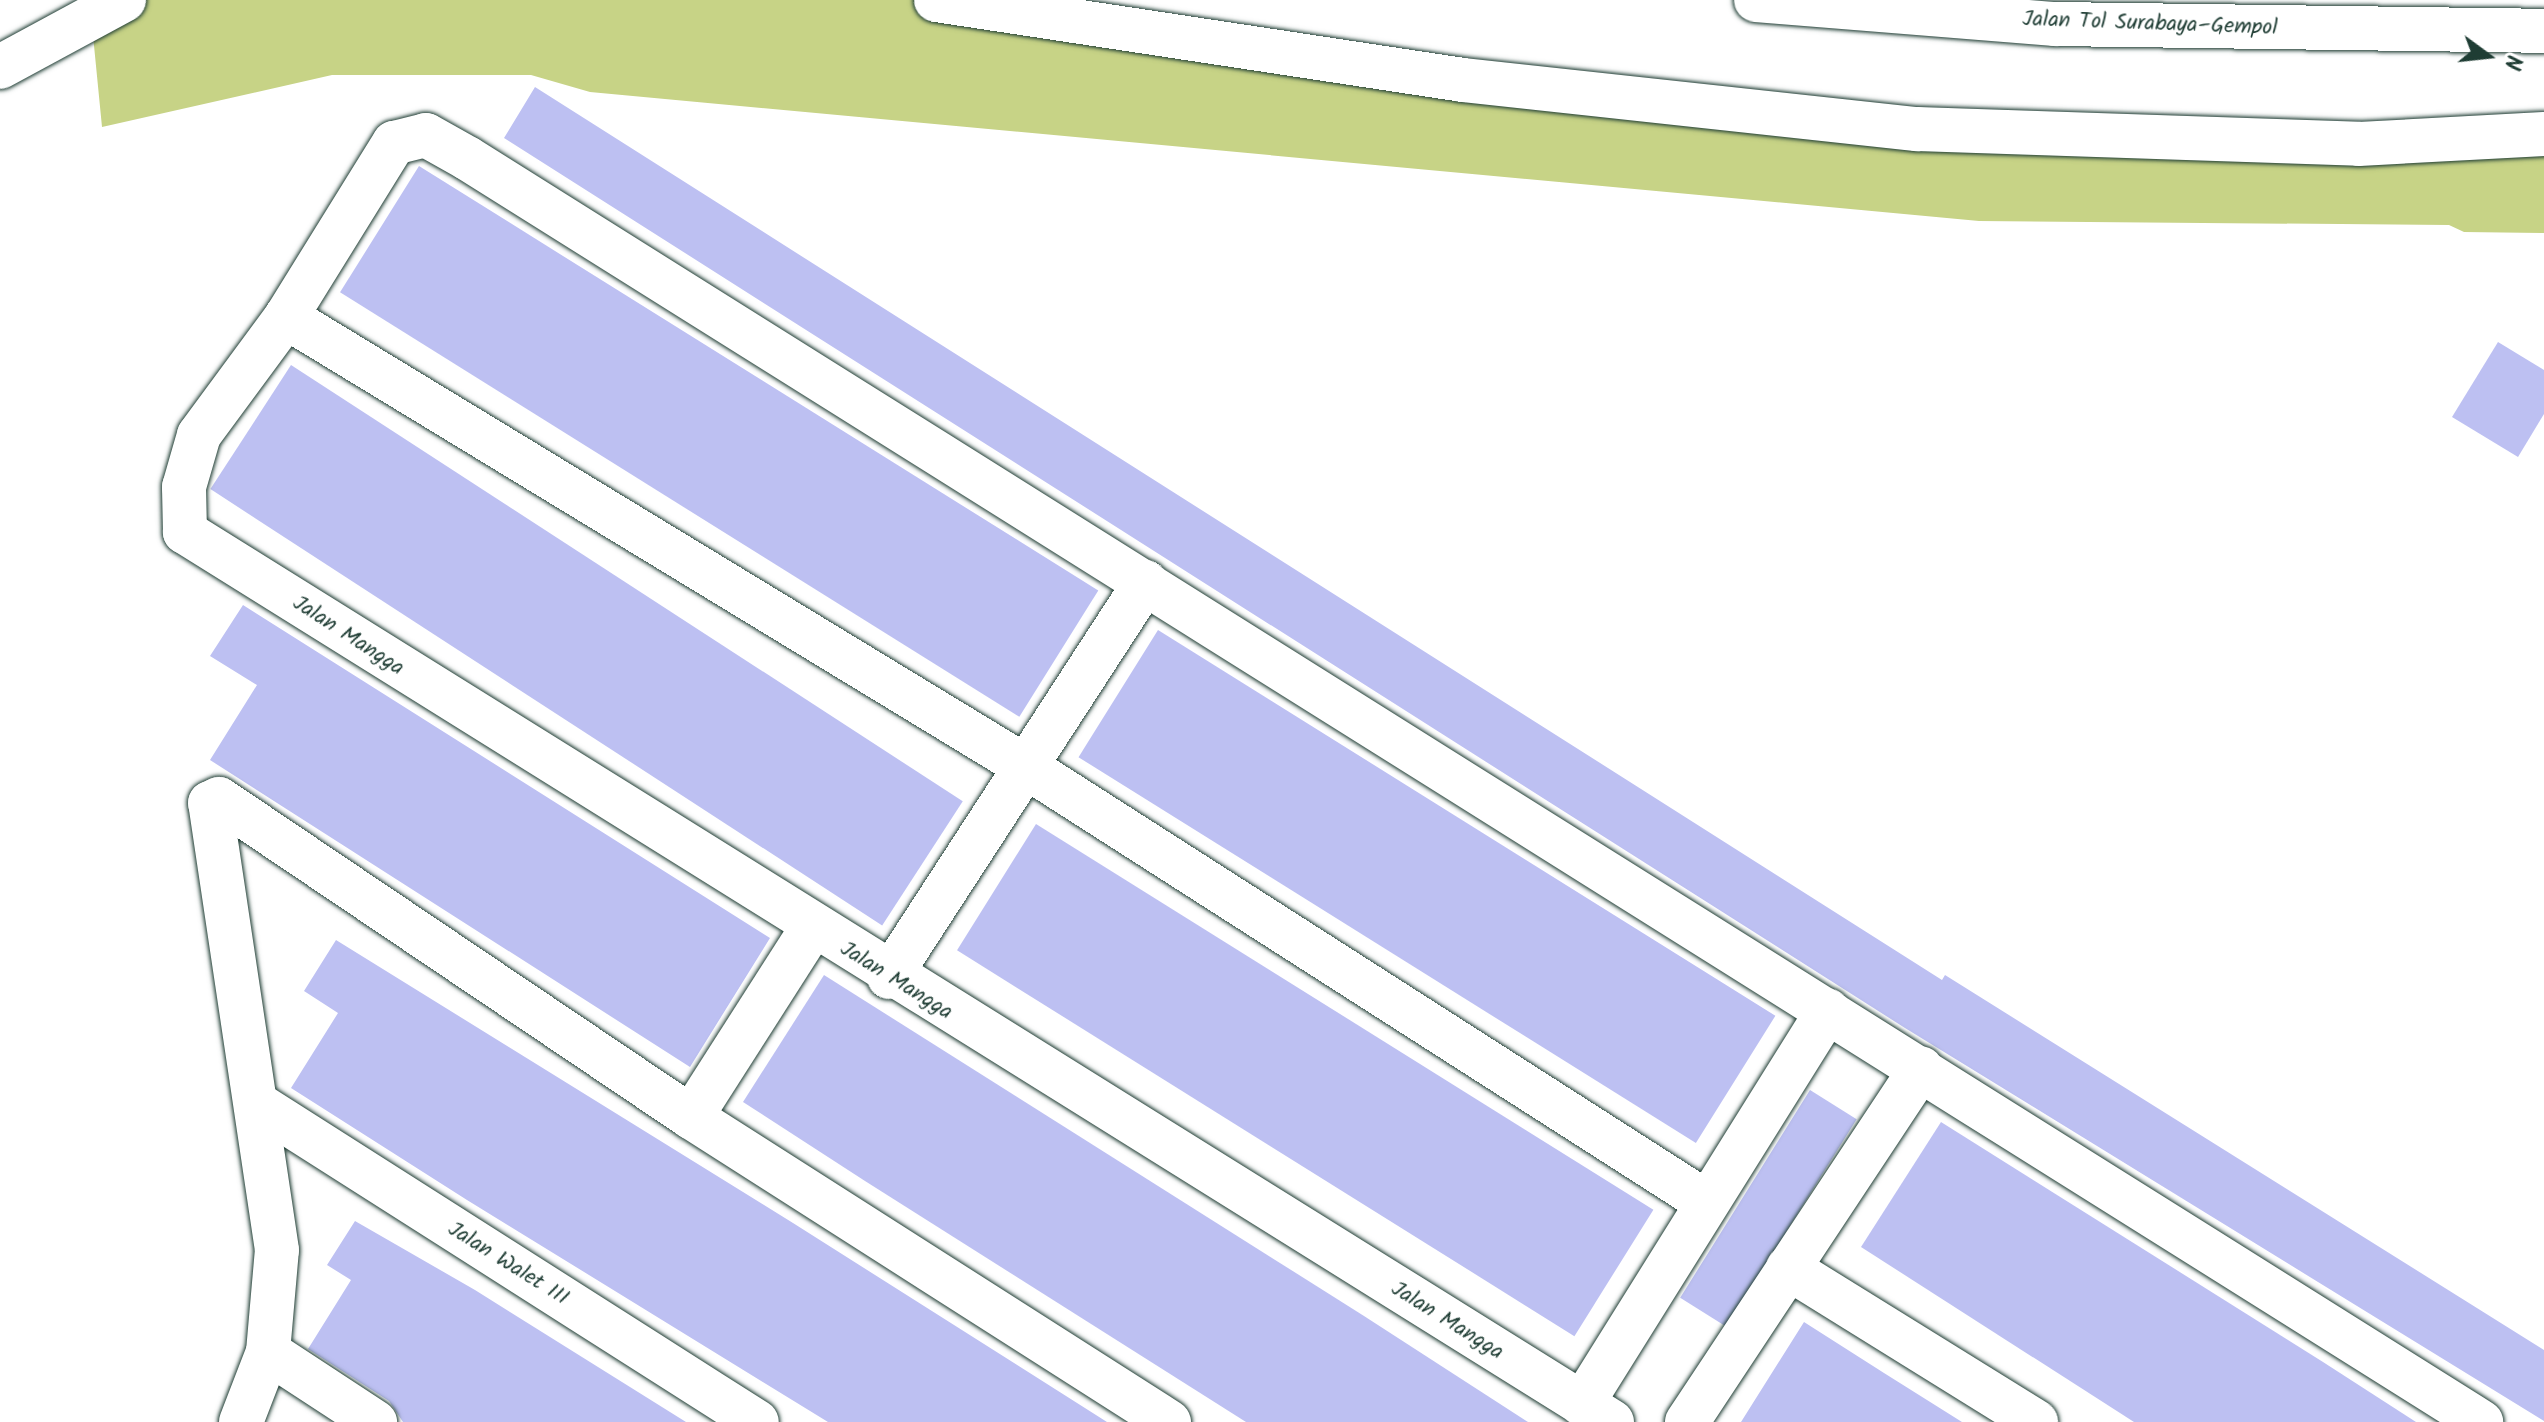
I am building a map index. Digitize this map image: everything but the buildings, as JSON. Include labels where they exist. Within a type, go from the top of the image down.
[{"type":"main road","points":[[0,67],[124,0]]},
{"type":"main road","points":[[936,0],[1221,40],[1463,80],[1917,129],[2359,144],[2544,134]]},
{"type":"main road","points":[[1083,0],[1221,40]]},
{"type":"main road","name":"Jalan Tol Surabaya–Gempol","points":[[1756,0],[2055,24],[2544,31]]},
{"type":"main road","points":[[1706,1202],[1028,768],[286,317],[377,163],[394,143],[426,135],[1146,582],[2481,1422]]},
{"type":"main road","name":"Jalan Mangga","points":[[286,317],[199,435],[184,487],[185,532],[889,977],[1597,1413]]},
{"type":"main road","points":[[889,977],[1028,768],[1146,582]]},
{"type":"main road","points":[[241,1422],[268,1352],[277,1250],[259,1105],[210,803],[219,799],[691,1117],[1169,1422]]},
{"type":"main road","points":[[691,1117],[812,928]]},
{"type":"main road","points":[[1597,1413],[1706,1202],[1828,1010]]},
{"type":"main road","points":[[1687,1422],[1921,1068]]},
{"type":"main road","name":"Jalan Walet III","points":[[259,1105],[757,1422]]},
{"type":"main road","points":[[1788,1268],[2036,1422]]},
{"type":"main road","points":[[268,1352],[375,1422]]},
{"type":"green space","points":[[124,0],[936,0],[1917,129],[2544,134],[2544,233],[2464,232],[2449,225],[1979,221],[590,92],[531,75],[332,75],[102,127],[91,15]]}]
